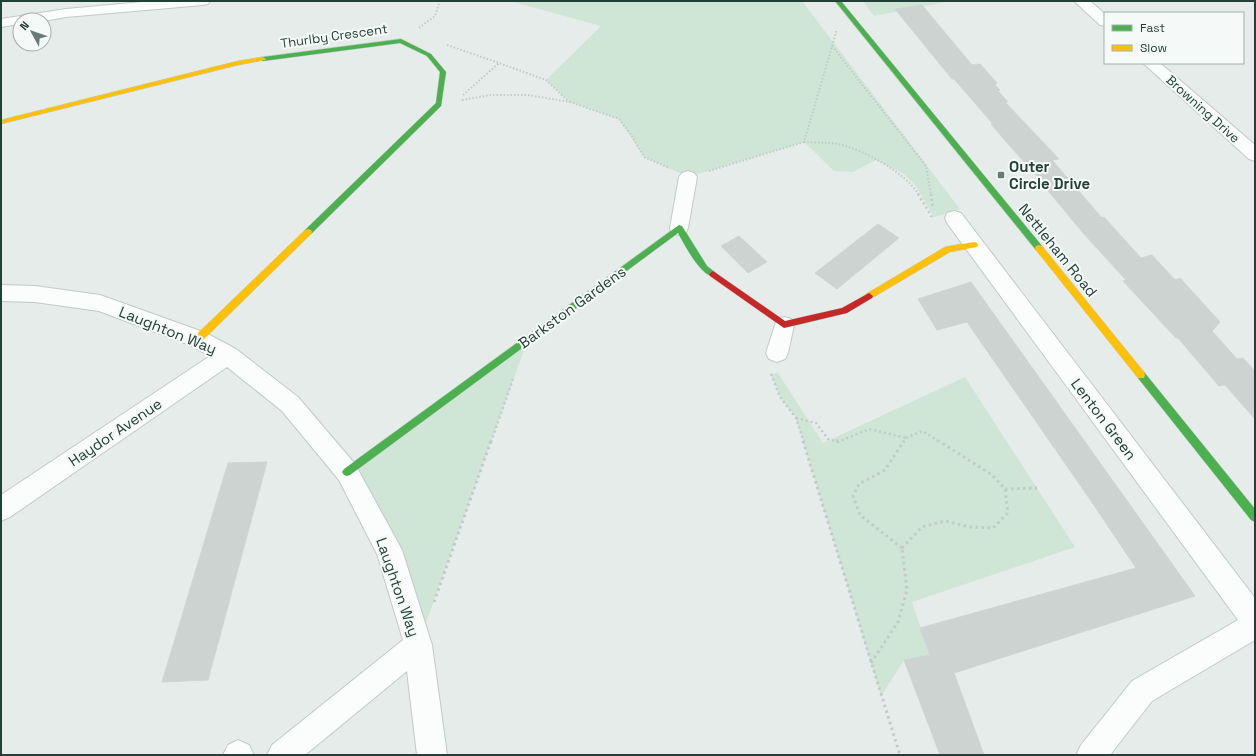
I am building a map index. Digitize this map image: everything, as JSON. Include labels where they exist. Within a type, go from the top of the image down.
[{"type":"street","points":[[52,15],[203,1]]},
{"type":"street","name":"Nettleham Road","points":[[838,1],[872,41],[1255,517]]},
{"type":"street","points":[[1081,1],[1104,21]]},
{"type":"street","points":[[1,23],[12,21]]},
{"type":"street","name":"Thurlby Crescent","points":[[1,122],[238,63],[392,40],[401,41],[429,55],[443,72],[439,104],[198,339]]},
{"type":"street","name":"Browning Drive","points":[[1152,64],[1255,155]]},
{"type":"street","points":[[688,177],[679,228],[704,268],[784,325],[844,311],[948,249],[974,245]]},
{"type":"street","name":"Lenton Green","points":[[954,218],[1255,620]]},
{"type":"street","name":"Barkston Gardens","points":[[347,472],[679,228]]},
{"type":"street","name":"Laughton Way","points":[[1,293],[35,294],[100,303],[198,339],[228,355],[290,404],[347,472],[388,550],[418,645],[432,755]]},
{"type":"street","points":[[777,353],[784,325]]},
{"type":"street","name":"Haydor Avenue","points":[[1,509],[228,355]]},
{"type":"street","points":[[1091,755],[1142,691],[1255,625]]},
{"type":"street","points":[[282,755],[418,645]]},
{"type":"path","points":[[401,41],[435,16],[440,1]]},
{"type":"path","points":[[804,142],[837,29],[853,20]]},
{"type":"path","points":[[570,102],[546,80],[499,63],[457,100],[491,96],[528,95],[570,102],[619,119],[632,136],[644,157],[688,177],[804,142],[838,144],[864,153],[892,168],[917,192],[935,222],[926,166],[832,46]]},
{"type":"path","points":[[418,645],[528,339]]},
{"type":"path","points":[[777,353],[771,374],[780,397],[796,418],[900,755]]},
{"type":"path","points":[[796,418],[816,423],[828,439],[838,442],[868,429],[906,438],[922,432],[992,475],[1005,489],[1008,513],[993,528],[970,527],[945,522],[922,527],[902,548]]},
{"type":"path","points":[[871,663],[898,622],[907,590],[902,548],[860,515],[853,496],[859,484],[886,470],[906,438]]},
{"type":"path","points":[[1005,489],[1037,488]]},
{"type":"green space","points":[[510,1],[802,1],[960,209],[934,217],[915,185],[904,174],[876,160],[853,172],[834,171],[804,142],[688,177],[644,157],[619,119],[570,102],[546,80],[601,26]]},
{"type":"green space","points":[[863,1],[951,1],[874,16]]},
{"type":"green space","points":[[528,339],[418,645],[347,472]]},
{"type":"green space","points":[[778,373],[823,443],[965,377],[1075,547],[912,602],[930,655],[904,660],[881,696],[796,418],[780,397],[771,374]]},
{"type":"building","points":[[922,5],[972,65],[980,64],[997,83],[995,85],[1000,90],[998,91],[1008,102],[1005,102],[1059,159],[1052,160],[1102,218],[1104,217],[1141,258],[1152,255],[1175,280],[1180,278],[1220,322],[1212,331],[1237,359],[1243,358],[1255,371],[1255,419],[1225,385],[1219,386],[1178,338],[1176,338],[1123,281],[1126,280],[1084,234],[1044,186],[1046,186],[1009,145],[954,79],[952,79],[895,9]]},
{"type":"building","points":[[878,224],[899,238],[837,289],[815,273]]},
{"type":"building","points":[[739,236],[767,262],[748,273],[721,246]]},
{"type":"building","points":[[971,282],[1195,596],[954,673],[984,755],[940,755],[904,660],[930,655],[920,628],[1136,568],[967,322],[937,330],[918,299]]},
{"type":"building","points":[[267,462],[208,680],[162,682],[228,463]]},
{"type":"traffic: fast","points":[[838,1],[1039,248]]},
{"type":"traffic: fast","points":[[263,59],[401,41],[429,55],[443,72],[439,104],[308,232]]},
{"type":"traffic: fast","points":[[347,472],[679,228],[704,268],[713,274]]},
{"type":"traffic: fast","points":[[1141,375],[1255,517]]},
{"type":"traffic: slow","points":[[1,122],[238,63],[263,59]]},
{"type":"traffic: slow","points":[[198,339],[308,232]]},
{"type":"traffic: slow","points":[[869,296],[948,249],[974,245]]},
{"type":"traffic: slow","points":[[1039,248],[1141,375]]},
{"type":"traffic: jam","points":[[713,274],[784,325],[844,311],[869,296]]},
{"type":"place","name":"Outer Circle Drive","points":[[1001,175]]}]
